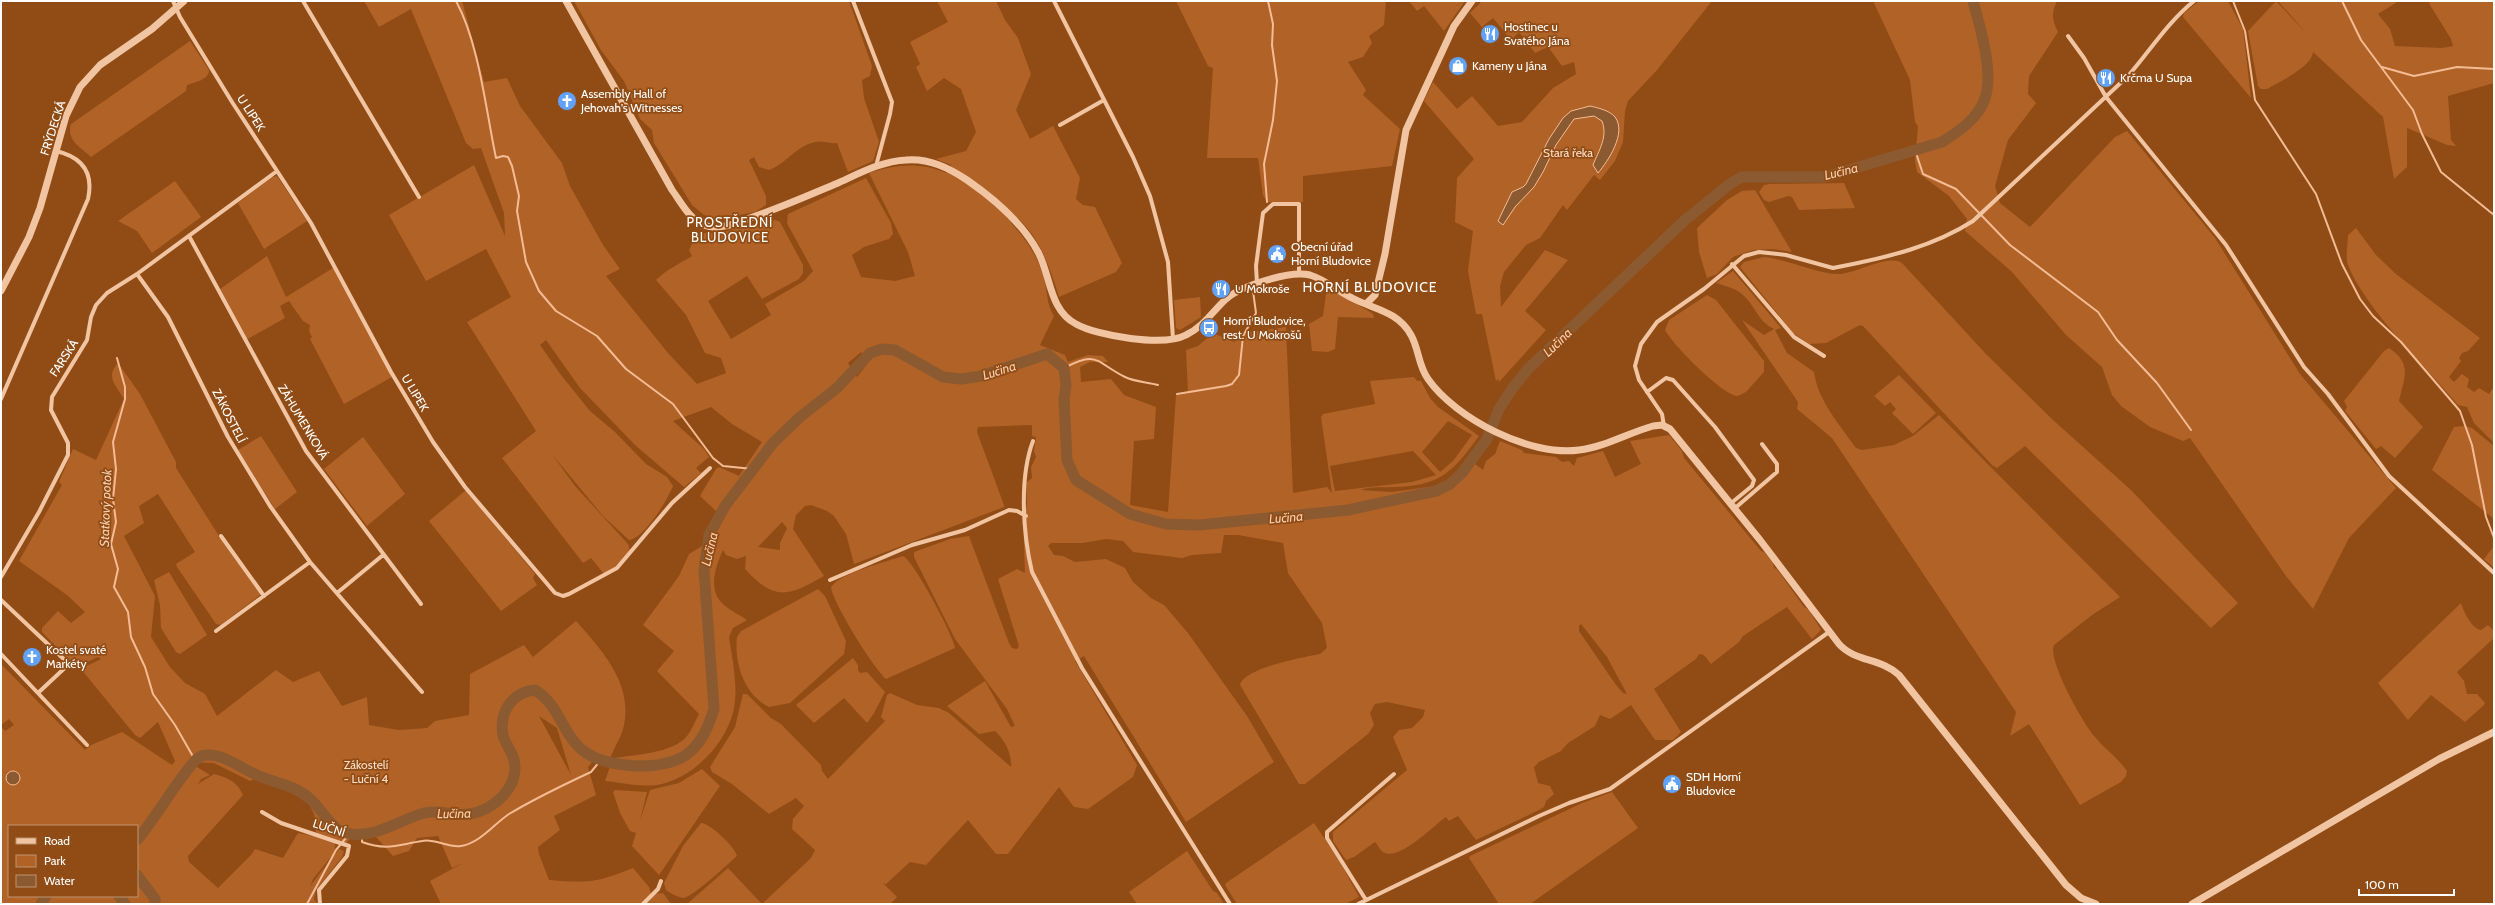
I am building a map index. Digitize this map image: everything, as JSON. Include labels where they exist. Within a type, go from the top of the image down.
[{"type":"street","name":"U LIPEK","points":[[173,1],[176,9],[331,257],[391,372],[433,442],[465,486],[559,596],[569,594],[617,568],[672,503],[710,468]]},
{"type":"street","name":"FRÝDECKÁ","points":[[1,290],[29,237],[47,187],[56,151],[72,102],[85,80],[108,58],[152,29],[184,1]]},
{"type":"street","points":[[303,1],[419,197]]},
{"type":"street","points":[[566,1],[672,190],[691,216],[703,225],[719,227],[736,223],[787,205],[876,166],[905,160],[923,160],[941,166],[968,181],[1023,230],[1038,251],[1057,305],[1075,324],[1108,333],[1157,340],[1173,340],[1185,336],[1197,328],[1228,297],[1257,284],[1300,274],[1319,278],[1350,297],[1388,312],[1405,326],[1411,336],[1420,365],[1428,380],[1441,395],[1468,415],[1498,433],[1527,444],[1552,451],[1576,451],[1600,445],[1649,427],[1664,426],[1673,432],[1829,632],[1848,653],[1883,664],[1899,675],[2066,885],[2081,898],[2096,904]]},
{"type":"street","points":[[853,1],[892,102],[876,166]]},
{"type":"street","points":[[1054,1],[1142,177],[1160,230],[1168,262],[1173,340]]},
{"type":"street","points":[[1367,303],[1375,295],[1385,254],[1406,130],[1457,22],[1472,1]]},
{"type":"street","points":[[1664,426],[1662,414],[1639,380],[1635,362],[1648,332],[1657,322],[1704,289],[1732,264],[1744,256],[1759,252],[1786,255],[1833,268],[1922,247],[1958,231],[1973,221],[2106,97],[2147,54],[2165,28],[2194,1]]},
{"type":"street","points":[[2068,36],[2106,97],[2226,245],[2304,367],[2328,394],[2389,476],[2494,574]]},
{"type":"street","points":[[1060,125],[1104,100]]},
{"type":"street","points":[[1,399],[88,199],[90,182],[84,167],[70,154],[56,151]]},
{"type":"street","name":"FARSKÁ","points":[[1,577],[39,512],[68,455],[68,443],[51,410],[54,392],[87,340],[92,316],[99,301],[107,293],[137,274],[277,171]]},
{"type":"street","points":[[1257,284],[1256,266],[1263,213],[1273,204],[1299,204],[1300,274]]},
{"type":"street","name":"ZÁHUMENKOVÁ","points":[[189,236],[288,421],[306,451],[420,604]]},
{"type":"street","points":[[1732,264],[1794,336],[1824,356]]},
{"type":"street","name":"ZÁKOSTELÍ","points":[[137,274],[168,317],[244,466],[310,562],[422,692]]},
{"type":"street","points":[[1647,392],[1666,378],[1673,380],[1715,427],[1754,480],[1752,486],[1732,507]]},
{"type":"street","points":[[1033,441],[1026,458],[1026,516],[1029,557],[1032,572],[1082,668],[1230,904]]},
{"type":"street","points":[[1732,507],[1777,472],[1777,464],[1762,444]]},
{"type":"street","points":[[830,580],[912,545],[965,530],[1009,510],[1017,511],[1026,516]]},
{"type":"street","points":[[221,536],[264,596]]},
{"type":"street","points":[[337,593],[383,555]]},
{"type":"street","points":[[216,631],[310,562]]},
{"type":"street","points":[[1,600],[69,664],[39,692]]},
{"type":"street","points":[[1358,904],[1539,816],[1616,786],[1829,632]]},
{"type":"street","points":[[1,654],[39,692],[87,745]]},
{"type":"street","points":[[2192,904],[2439,759],[2494,732]]},
{"type":"street","points":[[1366,900],[1327,838],[1327,832],[1394,774]]},
{"type":"street","name":"LUČNÍ","points":[[262,812],[281,823],[349,846],[347,856],[319,890],[320,904]]},
{"type":"street","points":[[643,904],[658,889],[661,882]]},
{"type":"green space","points":[[364,1],[462,1],[484,82],[507,78],[520,106],[562,163],[570,186],[603,245],[620,269],[606,276],[668,353],[697,384],[726,373],[721,358],[705,353],[686,315],[656,280],[692,256],[689,250],[697,233],[721,233],[749,224],[760,226],[775,220],[780,222],[803,265],[803,273],[799,279],[762,299],[747,276],[708,301],[731,339],[771,315],[765,304],[804,281],[813,271],[787,223],[788,214],[866,178],[891,223],[893,234],[889,239],[864,247],[852,255],[861,277],[895,281],[915,276],[908,252],[869,173],[899,166],[918,166],[937,169],[947,173],[951,165],[936,159],[966,151],[976,132],[961,89],[944,78],[927,91],[916,67],[920,64],[910,42],[948,22],[937,1],[996,1],[1005,20],[1018,38],[1031,74],[1016,110],[1030,139],[1053,126],[1080,178],[1076,199],[1083,205],[1095,207],[1122,263],[1116,272],[1059,297],[1052,274],[1036,240],[1029,230],[1011,213],[1011,223],[1022,235],[1038,263],[1044,278],[1048,302],[1054,316],[1040,345],[1065,355],[1068,362],[1088,355],[1103,356],[1108,362],[1090,362],[1080,367],[1081,382],[1111,379],[1124,395],[1156,407],[1154,439],[1134,441],[1130,505],[1168,512],[1176,395],[1188,393],[1186,350],[1198,346],[1213,333],[1234,342],[1249,332],[1286,327],[1293,493],[1327,487],[1332,493],[1321,417],[1323,414],[1375,404],[1370,381],[1414,377],[1417,381],[1421,381],[1430,398],[1438,407],[1479,436],[1453,468],[1434,480],[1423,484],[1410,486],[1361,490],[1391,492],[1444,485],[1470,460],[1483,470],[1486,461],[1495,454],[1500,441],[1522,450],[1524,453],[1556,457],[1562,462],[1569,461],[1574,466],[1577,458],[1603,451],[1615,477],[1641,464],[1630,441],[1669,435],[1682,451],[1684,458],[1761,551],[1764,552],[1773,563],[1774,568],[1777,569],[1804,607],[1809,610],[1821,630],[1812,639],[1787,607],[1743,636],[1739,642],[1711,664],[1704,655],[1699,654],[1696,659],[1654,689],[1681,732],[1673,740],[1655,740],[1631,705],[1610,719],[1600,715],[1595,726],[1568,743],[1561,751],[1539,762],[1534,767],[1538,783],[1550,786],[1554,794],[1546,801],[1544,807],[1539,810],[1476,840],[1458,816],[1449,821],[1446,817],[1416,842],[1398,852],[1390,854],[1383,852],[1375,842],[1354,857],[1346,860],[1333,841],[1333,832],[1407,770],[1393,737],[1399,730],[1412,728],[1423,717],[1425,710],[1387,702],[1375,704],[1370,713],[1374,725],[1368,734],[1305,784],[1299,784],[1240,685],[1244,679],[1252,673],[1276,664],[1320,654],[1327,648],[1322,623],[1288,573],[1283,543],[1238,535],[1224,535],[1221,553],[1192,555],[1182,558],[1133,552],[1123,541],[1106,539],[1083,543],[1051,543],[1048,546],[1054,555],[1063,556],[1075,562],[1106,559],[1125,568],[1133,582],[1151,598],[1164,605],[1188,633],[1247,716],[1274,762],[1186,822],[1084,656],[1075,661],[1137,765],[1133,777],[1088,809],[1074,807],[1059,787],[1008,854],[996,854],[968,820],[926,865],[910,862],[886,884],[883,883],[897,897],[890,904],[762,904],[811,858],[815,850],[792,829],[793,819],[804,806],[796,798],[769,814],[732,784],[712,772],[710,767],[735,727],[743,694],[747,694],[771,718],[781,724],[821,765],[822,771],[828,779],[885,721],[881,717],[887,695],[890,693],[917,705],[939,708],[949,713],[1011,767],[1007,748],[995,731],[979,734],[947,706],[985,681],[1011,727],[1015,726],[1007,709],[955,639],[914,557],[914,552],[950,539],[969,536],[1009,643],[1012,648],[1017,649],[1019,646],[998,579],[1017,569],[1025,573],[1023,519],[1027,504],[1026,483],[1032,478],[1031,467],[1036,457],[1034,451],[1036,437],[1032,436],[1032,425],[978,427],[977,432],[1004,507],[854,564],[846,534],[834,516],[827,511],[811,505],[805,506],[796,515],[793,529],[824,576],[812,583],[792,591],[774,591],[765,587],[745,569],[746,556],[737,559],[726,555],[723,550],[714,576],[717,596],[724,605],[747,620],[733,628],[729,637],[734,669],[735,701],[727,728],[711,753],[688,772],[675,779],[662,784],[648,786],[605,781],[613,758],[663,750],[681,742],[687,736],[699,714],[657,671],[674,651],[643,625],[679,576],[689,554],[702,546],[717,512],[700,496],[716,469],[719,467],[739,476],[762,442],[732,424],[711,407],[673,421],[704,449],[709,457],[696,468],[701,473],[684,487],[635,445],[580,388],[546,340],[540,345],[561,375],[590,411],[615,432],[646,464],[667,477],[673,486],[655,518],[642,533],[629,540],[603,516],[551,453],[575,486],[628,544],[630,551],[615,568],[604,574],[591,558],[583,563],[502,458],[536,431],[467,322],[511,297],[486,249],[426,281],[389,215],[474,165],[505,236],[504,213],[481,148],[473,149],[466,143],[411,9],[379,27]],"holes":[[[861,352],[867,364],[857,377],[848,363]],[[1448,421],[1472,435],[1453,461],[1440,472],[1422,452]],[[1413,451],[1436,475],[1412,482],[1335,491],[1330,466]],[[782,522],[787,528],[780,543],[780,550],[758,547]],[[1581,624],[1607,657],[1627,694],[1623,693],[1616,685],[1579,631],[1579,626]]]},
{"type":"green space","points":[[574,1],[849,1],[872,66],[870,76],[862,80],[864,98],[879,142],[873,161],[848,172],[837,143],[820,141],[802,147],[781,164],[769,170],[759,167],[754,157],[749,160],[766,196],[766,205],[755,212],[718,219],[704,215],[692,205],[654,143],[652,130],[640,119],[624,81],[601,50]]},
{"type":"green space","points":[[1176,1],[1386,1],[1384,25],[1369,36],[1372,43],[1363,57],[1348,62],[1366,90],[1363,95],[1400,129],[1392,166],[1303,176],[1303,202],[1267,202],[1263,195],[1258,158],[1207,158],[1213,68],[1208,66]]},
{"type":"green space","points":[[1409,1],[1465,1],[1444,31],[1424,6],[1417,11]]},
{"type":"green space","name":"Stará řeka","points":[[1482,1],[1712,1],[1657,70],[1628,101],[1625,111],[1623,142],[1615,161],[1600,180],[1594,175],[1567,210],[1563,205],[1540,238],[1526,245],[1504,272],[1500,286],[1501,307],[1545,250],[1568,260],[1525,311],[1546,330],[1499,382],[1498,379],[1496,381],[1482,314],[1476,314],[1468,271],[1473,231],[1455,222],[1457,178],[1474,159],[1424,101],[1433,82],[1457,109],[1472,96],[1498,126],[1522,122],[1553,88],[1576,74],[1574,62],[1562,66],[1548,47],[1535,53],[1519,32],[1511,40],[1493,18],[1482,27],[1470,13]]},
{"type":"green space","points":[[1873,1],[2057,1],[2053,16],[2054,24],[2058,32],[2029,76],[2028,94],[2036,103],[2008,140],[1995,186],[2000,203],[2030,227],[2115,137],[2127,131],[2215,238],[2300,374],[2396,488],[2349,538],[2313,609],[2286,576],[2190,438],[2183,441],[2150,427],[2121,406],[2112,395],[2102,367],[2066,335],[2012,272],[1965,231],[1967,219],[1949,196],[1917,172],[1915,161],[1918,126],[1915,122],[1910,80]]},
{"type":"green space","points":[[2199,1],[2228,1],[2243,29],[2251,98],[2183,17],[2184,13]]},
{"type":"green space","points":[[2276,1],[2307,34],[2278,1],[2399,1],[2378,14],[2390,29],[2395,46],[2442,48],[2453,46],[2451,39],[2429,1],[2494,1],[2494,83],[2448,96],[2451,140],[2456,146],[2447,145],[2407,128],[2407,167],[2394,179],[2383,117],[2313,52],[2307,63],[2294,73],[2267,89],[2261,89],[2258,86],[2248,31]]},
{"type":"green space","points":[[190,41],[209,70],[207,76],[187,85],[186,91],[91,157],[75,143],[70,134],[71,124]]},
{"type":"green space","points":[[277,176],[307,221],[264,249],[238,203],[272,177]]},
{"type":"green space","points":[[175,181],[201,217],[152,253],[137,231],[118,221]]},
{"type":"green space","points":[[1844,183],[1855,208],[1799,210],[1792,197],[1788,196],[1769,202],[1764,200],[1759,192],[1764,185],[1770,184]]},
{"type":"green space","points":[[1755,190],[1792,252],[1773,249],[1753,250],[1733,257],[1717,274],[1707,278],[1699,252],[1697,228],[1727,200],[1742,191]]},
{"type":"green space","points":[[2356,228],[2376,255],[2396,274],[2480,338],[2468,351],[2462,353],[2459,358],[2461,361],[2449,377],[2454,382],[2462,374],[2469,379],[2467,387],[2474,392],[2479,388],[2489,394],[2494,387],[2494,443],[2474,423],[2467,407],[2458,405],[2398,338],[2382,319],[2356,282],[2347,262],[2347,254],[2348,235]]},
{"type":"green space","points":[[267,256],[286,297],[333,268],[392,377],[344,404],[310,339],[312,337],[309,331],[310,325],[303,321],[289,301],[280,306],[285,318],[246,340],[220,289]]},
{"type":"green space","points":[[1764,257],[1773,258],[1832,274],[1847,273],[1881,262],[1896,261],[1902,263],[1986,354],[2053,420],[2131,490],[2238,603],[2211,628],[2025,446],[1997,468],[1992,465],[1863,326],[1860,325],[1826,343],[1809,344],[1793,333],[1740,267],[1744,262]]},
{"type":"green space","points":[[1733,271],[1781,328],[1775,330],[1787,353],[1814,372],[1816,383],[1825,403],[1856,448],[1862,450],[1894,445],[1913,436],[1939,415],[2120,597],[2092,615],[2054,645],[2053,653],[2061,678],[2083,720],[2095,737],[2127,771],[2126,776],[2121,782],[2080,805],[2029,724],[2010,736],[2016,712],[1832,438],[1797,409],[1798,402],[1742,320],[1764,335],[1774,329],[1760,318],[1742,294],[1716,283]]},
{"type":"green space","points":[[1327,287],[1373,314],[1374,318],[1338,317],[1335,349],[1328,352],[1312,351],[1309,324],[1323,316]]},
{"type":"green space","points":[[1707,295],[1716,300],[1764,361],[1764,372],[1746,392],[1738,396],[1721,388],[1710,379],[1687,357],[1665,330],[1669,320]]},
{"type":"green space","points":[[1200,297],[1201,317],[1180,330],[1176,328],[1174,300]]},
{"type":"green space","points":[[2389,348],[2397,354],[2404,366],[2405,372],[2399,401],[2423,427],[2395,458],[2381,446],[2376,449],[2345,411],[2347,407],[2344,401],[2384,351]]},
{"type":"green space","name":"Zákostelí - Luční 4","points":[[118,363],[140,394],[176,462],[176,468],[219,536],[218,538],[220,538],[261,594],[221,625],[216,624],[177,567],[176,564],[195,552],[158,494],[139,506],[144,523],[124,536],[155,596],[151,637],[170,667],[185,683],[205,694],[217,716],[276,670],[293,682],[319,671],[342,706],[367,697],[369,725],[399,730],[427,728],[435,721],[469,715],[470,674],[524,645],[533,657],[576,621],[596,644],[614,670],[624,698],[625,713],[623,729],[609,763],[600,761],[597,756],[588,767],[596,795],[554,816],[560,830],[538,847],[539,854],[549,880],[573,882],[592,881],[610,877],[633,868],[649,887],[651,894],[663,893],[671,904],[441,904],[430,881],[463,863],[452,868],[438,836],[417,838],[409,851],[393,856],[376,837],[353,836],[346,843],[335,844],[335,852],[313,879],[310,886],[339,849],[344,851],[342,857],[316,890],[314,899],[317,904],[1,904],[1,726],[5,731],[14,725],[9,719],[1,725],[1,664],[85,750],[91,745],[122,732],[172,765],[175,761],[158,722],[140,738],[135,735],[81,669],[101,659],[98,657],[83,664],[73,664],[42,632],[42,628],[58,611],[71,623],[85,612],[67,595],[19,561],[62,485],[59,482],[73,449],[96,460],[124,399],[113,381],[112,373]],"holes":[[[539,716],[557,728],[571,775]],[[189,762],[214,763],[250,781],[263,775],[285,785],[299,794],[310,806],[315,817],[315,828],[319,837],[298,833],[283,858],[255,849],[251,855],[218,888],[189,862],[188,856],[243,795],[235,783],[214,774],[198,784],[201,779],[210,775]]]},
{"type":"green space","points":[[1899,375],[1936,413],[1913,434],[1892,413],[1896,409],[1890,402],[1885,406],[1874,396]]},
{"type":"green space","points":[[2464,426],[2472,428],[2494,446],[2494,519],[2432,470],[2454,427]]},
{"type":"green space","points":[[261,436],[297,492],[275,509],[238,450]]},
{"type":"green space","points":[[363,437],[405,494],[367,526],[324,469]]},
{"type":"green space","points":[[466,490],[535,574],[533,578],[537,585],[501,611],[429,521]]},
{"type":"green space","points":[[2494,546],[2494,568],[2484,559]]},
{"type":"green space","points":[[903,556],[915,570],[932,598],[948,629],[955,648],[886,679],[872,662],[855,635],[839,608],[831,588],[842,578],[852,573]]},
{"type":"green space","points":[[169,572],[207,635],[180,654],[176,652],[161,628],[160,605],[154,580]]},
{"type":"green space","points":[[818,589],[825,596],[846,641],[844,654],[790,703],[769,707],[760,702],[753,695],[742,677],[737,657],[737,637],[741,631]]},
{"type":"green space","points":[[2461,603],[2466,615],[2477,629],[2481,630],[2488,625],[2494,631],[2494,638],[2457,672],[2464,681],[2467,694],[2477,694],[2485,703],[2465,722],[2431,695],[2408,720],[2378,683]]},
{"type":"green space","points":[[853,658],[858,665],[858,670],[860,673],[867,672],[885,692],[874,713],[867,723],[844,698],[814,723],[796,705]]},
{"type":"green space","points":[[702,769],[720,786],[659,875],[632,846],[636,833],[630,831],[620,813],[613,792],[615,790],[647,792],[640,821],[650,790],[679,783]]},
{"type":"green space","points":[[1612,792],[1638,828],[1530,904],[1499,904],[1469,858],[1470,856],[1582,803]]},
{"type":"green space","points":[[701,823],[710,827],[722,836],[732,847],[737,856],[694,893],[683,898],[666,890],[664,883],[683,846]]},
{"type":"green space","points":[[1314,823],[1339,860],[1359,897],[1345,904],[1237,904],[1225,885],[1226,883]]},
{"type":"green space","points":[[1187,851],[1213,891],[1217,893],[1224,904],[1137,904],[1129,892]]},
{"type":"green space","points":[[728,868],[762,904],[687,904]]},
{"type":"water","points":[[1590,106],[1610,113],[1615,117],[1618,124],[1618,139],[1602,168],[1598,173],[1593,165],[1603,138],[1604,127],[1602,121],[1594,116],[1574,119],[1556,145],[1534,187],[1515,207],[1503,225],[1498,221],[1512,192],[1526,184],[1549,139],[1563,118],[1571,111]]},
{"type":"water","points":[[10,771],[16,771],[20,775],[20,781],[16,785],[10,785],[6,781],[6,775]]},
{"type":"waterway","points":[[456,1],[471,37],[481,78],[496,158],[503,156],[508,157],[512,166],[519,196],[517,211],[526,262],[539,291],[556,311],[597,336],[626,369],[673,404],[713,458],[723,466],[753,469]]},
{"type":"waterway","points":[[1267,202],[1264,164],[1273,120],[1277,81],[1272,45],[1273,24],[1268,1]]},
{"type":"waterway","name":"Lučina","points":[[138,839],[186,771],[197,759],[205,755],[213,755],[226,759],[257,775],[297,790],[314,802],[335,827],[346,833],[366,834],[376,832],[415,816],[430,812],[458,815],[478,812],[487,808],[503,796],[513,779],[515,770],[514,760],[505,741],[502,727],[505,711],[514,699],[520,695],[535,690],[550,703],[573,740],[588,754],[613,763],[642,766],[670,762],[688,754],[702,737],[714,709],[704,570],[709,535],[725,506],[773,443],[800,417],[837,388],[870,353],[882,349],[895,350],[943,377],[961,379],[981,376],[1047,354],[1064,368],[1066,386],[1064,399],[1067,460],[1076,480],[1130,514],[1166,524],[1199,525],[1348,510],[1436,491],[1450,484],[1462,473],[1487,439],[1499,409],[1512,389],[1528,369],[1684,221],[1731,183],[1742,177],[1825,177],[1942,142],[1972,119],[1977,114],[1984,101],[1988,78],[1985,51],[1973,1]]},
{"type":"waterway","points":[[2233,1],[2245,31],[2255,100],[2316,194],[2342,264],[2360,299],[2373,316],[2401,342],[2460,411],[2472,445],[2486,517],[2494,538]]},
{"type":"waterway","points":[[2342,1],[2361,40],[2413,110],[2422,134],[2441,172],[2494,215]]},
{"type":"waterway","points":[[2382,67],[2414,76],[2457,67],[2494,69]]},
{"type":"waterway","points":[[1915,150],[1923,174],[1956,189],[2010,245],[2098,312],[2117,340],[2157,383],[2191,430]]},
{"type":"waterway","points":[[1177,394],[1226,386],[1232,384],[1239,375],[1243,336],[1256,313],[1253,291]]},
{"type":"waterway","name":"Statkový potok","points":[[117,358],[125,387],[125,399],[113,442],[116,469],[113,499],[116,522],[111,544],[118,569],[114,587],[128,612],[131,637],[145,667],[153,694],[175,725],[195,760]]},
{"type":"waterway","points":[[1064,368],[1084,360],[1096,360],[1129,379],[1158,385]]},
{"type":"waterway","points":[[362,834],[362,842],[385,847],[427,840],[451,846],[468,844],[481,837],[509,814],[591,772],[600,761]]},
{"type":"waterway","points":[[307,904],[336,850],[350,833]]},
{"type":"waterway","name":"Lučina","points":[[138,876],[155,899],[155,904]]},
{"type":"waterway","name":"Lučina","points":[[41,904],[45,897]]},
{"type":"waterway","name":"Lučina","points":[[120,897],[125,904]]},
{"type":"place","name":"Hostinec u Svatého Jána","points":[[1490,34]]},
{"type":"place","name":"Kameny u Jána","points":[[1458,66]]},
{"type":"place","name":"Krčma U Supa","points":[[2106,78]]},
{"type":"place","name":"Assembly Hall of Jehovah's Witnesses","points":[[567,101]]},
{"type":"place","name":"Obecní úřad Horní Bludovice","points":[[1277,254]]},
{"type":"place","name":"U Mokroše","points":[[1221,289]]},
{"type":"place","name":"Horní Bludovice, rest. U Mokrošů","points":[[1209,328]]},
{"type":"place","name":"Kostel svaté Markéty","points":[[32,657]]},
{"type":"place","name":"SDH Horní Bludovice","points":[[1672,784]]},
{"type":"district","name":"PROSTŘEDNÍ BLUDOVICE","points":[[730,230]]},
{"type":"district","name":"HORNÍ BLUDOVICE","points":[[1370,287]]}]
